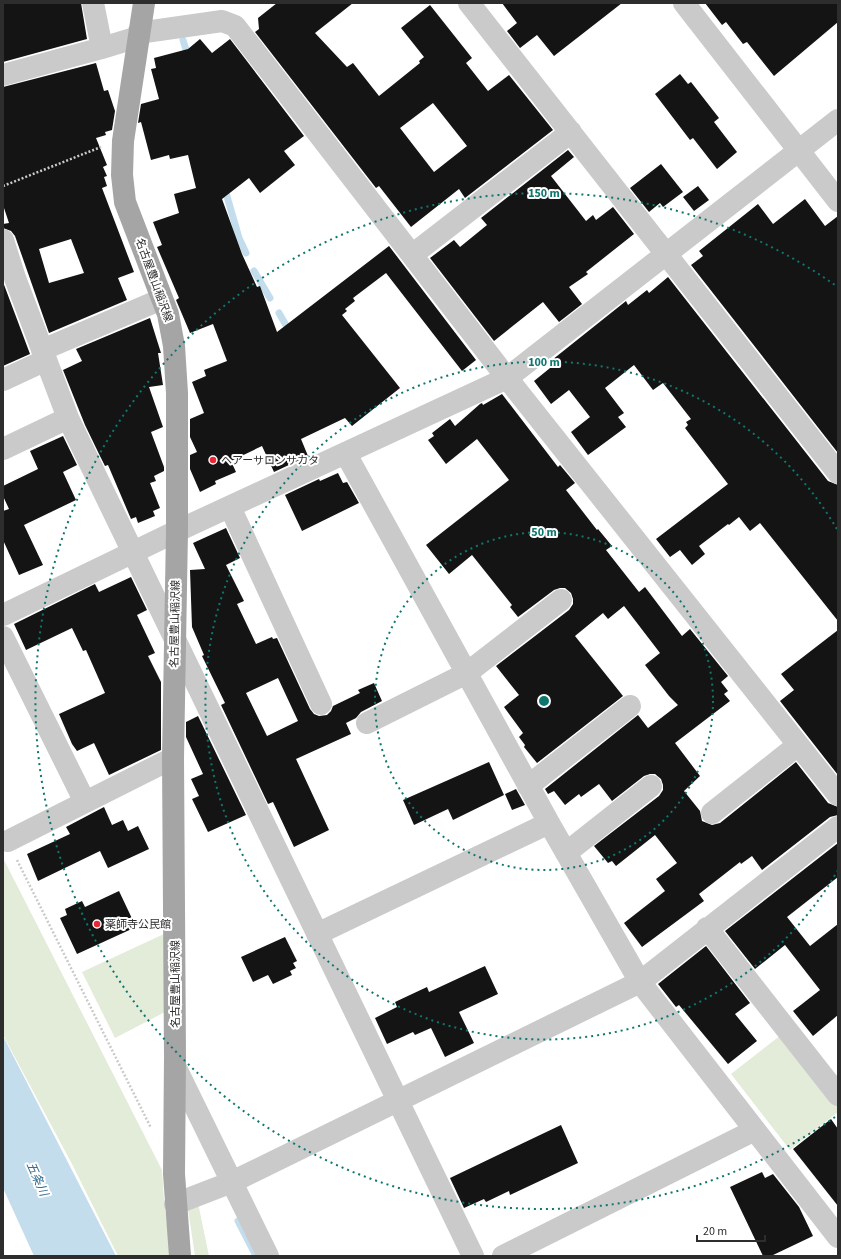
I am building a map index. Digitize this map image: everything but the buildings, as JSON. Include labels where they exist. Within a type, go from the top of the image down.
[{"type":"main road","name":"名古屋豊山稲沢線","points":[[144,3],[123,141],[122,175],[125,202],[168,314],[174,346],[177,385],[177,531],[173,758],[175,1204],[180,1256]]},
{"type":"street","points":[[93,3],[102,48]]},
{"type":"street","points":[[469,3],[838,473]]},
{"type":"street","points":[[684,3],[838,200]]},
{"type":"street","points":[[3,75],[102,48],[138,35],[222,22],[235,26],[507,378],[838,795]]},
{"type":"street","points":[[3,615],[177,531],[346,454],[507,378],[838,120]]},
{"type":"street","points":[[412,255],[571,132]]},
{"type":"street","points":[[3,240],[9,280],[44,355],[68,418],[473,1256]]},
{"type":"street","points":[[3,380],[44,355],[162,299]]},
{"type":"street","points":[[3,449],[68,418]]},
{"type":"street","points":[[346,454],[549,824],[640,982],[838,1236]]},
{"type":"street","points":[[230,507],[321,704]]},
{"type":"street","points":[[367,723],[467,673],[562,600]]},
{"type":"street","points":[[3,637],[85,802]]},
{"type":"street","points":[[528,786],[630,706]]},
{"type":"street","points":[[712,813],[798,745]]},
{"type":"street","points":[[8,841],[173,758]]},
{"type":"street","points":[[566,853],[651,786]]},
{"type":"street","points":[[318,934],[549,824]]},
{"type":"street","points":[[175,1204],[232,1182],[398,1099],[640,982],[707,928],[838,827]]},
{"type":"street","points":[[707,928],[838,1095]]},
{"type":"street","points":[[175,1066],[268,1256]]},
{"type":"street","points":[[503,1256],[754,1130]]},
{"type":"path","points":[[3,186],[107,144],[123,141]]},
{"type":"path","points":[[8,841],[153,1132]]},
{"type":"green space","points":[[3,858],[162,1170],[171,1256],[118,1256],[72,1164],[3,1035]]},
{"type":"green space","points":[[164,934],[165,1012],[115,1038],[82,972]]},
{"type":"green space","points":[[781,1035],[838,1107],[838,1112],[790,1150],[731,1074]]},
{"type":"green space","points":[[198,1203],[209,1256],[195,1256],[188,1209]]},
{"type":"water","name":"五条川","points":[[3,1036],[116,1256],[34,1256],[3,1188]]},
{"type":"waterway","points":[[183,40],[189,59]]},
{"type":"waterway","points":[[224,186],[239,238],[246,253]]},
{"type":"waterway","points":[[254,271],[270,298]]},
{"type":"waterway","points":[[279,313],[291,334]]},
{"type":"waterway","points":[[238,1221],[256,1256]]},
{"type":"place","name":"ヘアーサロンサカタ","points":[[213,460]]},
{"type":"place","name":"薬師寺公民館","points":[[97,924]]}]
